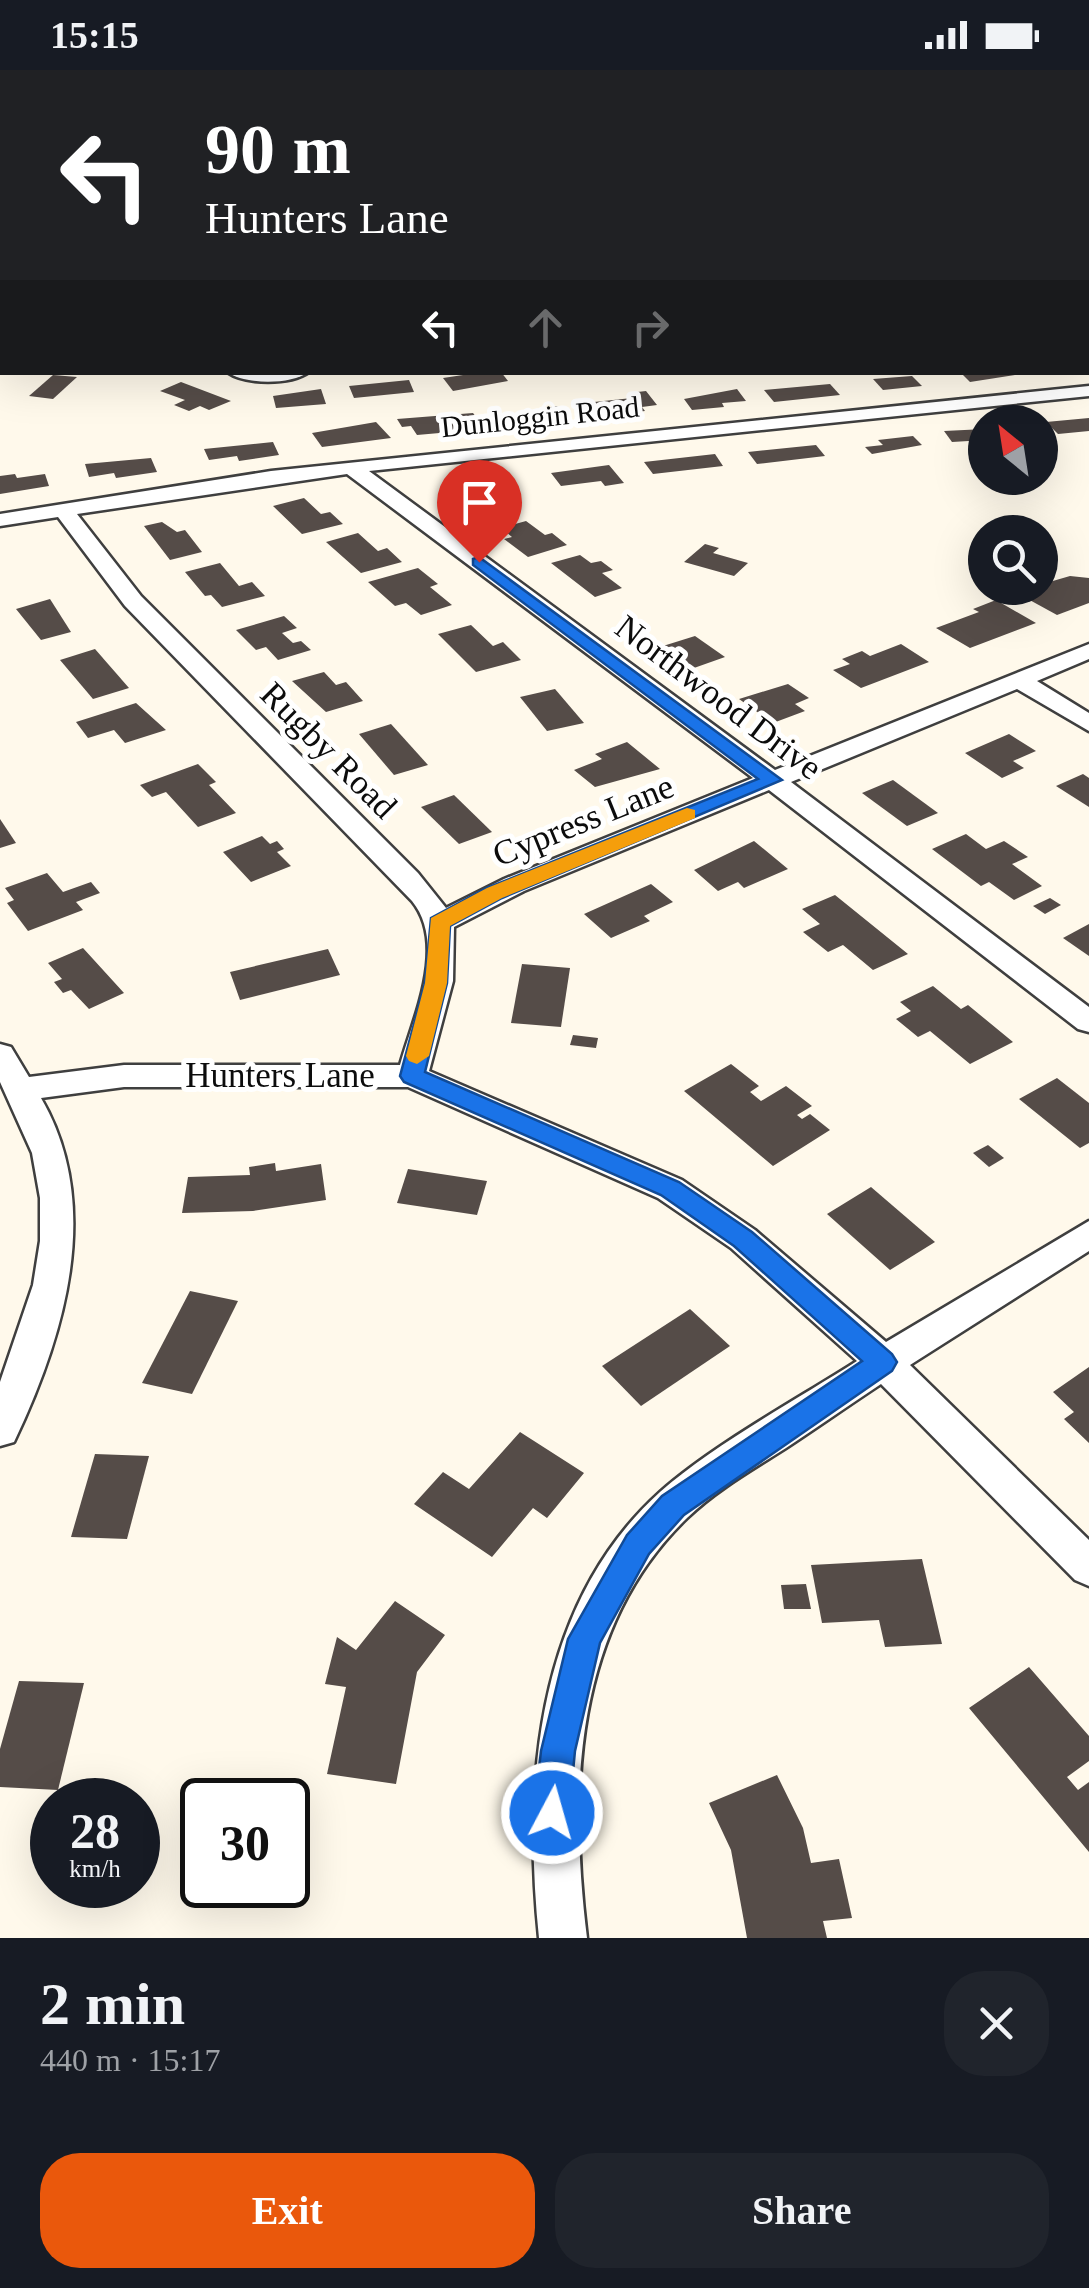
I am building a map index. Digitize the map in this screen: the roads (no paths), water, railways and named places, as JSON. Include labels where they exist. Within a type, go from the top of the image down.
[{"type":"street","name":"Dunloggin Road","points":[[0,520],[352,468],[1089,391]]},
{"type":"street","name":"Northwood Drive","points":[[352,468],[1089,1022]]},
{"type":"street","name":"Rugby Road","points":[[63,510],[133,601],[408,880],[439,923]]},
{"type":"street","name":"Cypress Lane","points":[[439,923],[504,889],[1089,651]]},
{"type":"street","points":[[1018,680],[1089,724]]},
{"type":"street","points":[[412,1076],[436,983],[439,923]]},
{"type":"street","points":[[0,1055],[23,1089],[51,1154],[60,1238],[44,1316],[0,1428]]},
{"type":"street","name":"Hunters Lane","points":[[23,1089],[124,1076],[412,1076],[670,1188],[743,1239],[882,1362],[1089,1566]]},
{"type":"street","points":[[563,1938],[554,1878],[552,1813],[558,1751],[584,1639],[638,1544],[673,1505],[882,1362],[1089,1234]]}]
